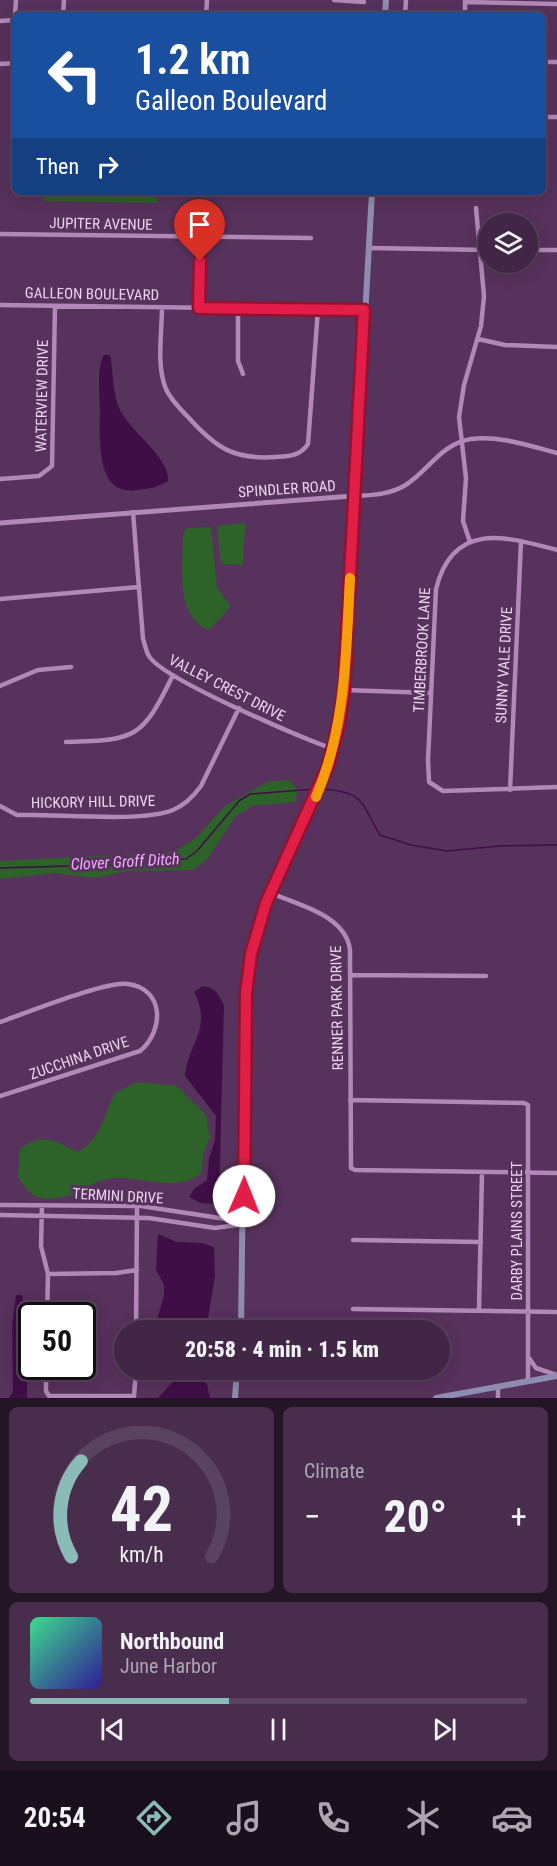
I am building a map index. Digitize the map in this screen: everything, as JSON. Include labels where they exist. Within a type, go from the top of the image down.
[{"type":"main road","points":[[241,1320],[246,994],[254,942],[271,893],[315,798],[333,749],[344,690],[353,496],[372,195]]},
{"type":"main road","points":[[436,1398],[557,1376]]},
{"type":"main road","points":[[235,1398],[236,1380]]},
{"type":"street","points":[[334,0],[364,2]]},
{"type":"street","points":[[465,1],[557,4]]},
{"type":"street","points":[[476,208],[478,225]]},
{"type":"street","name":"JUPITER AVENUE","points":[[0,234],[311,238]]},
{"type":"street","points":[[199,308],[200,238]]},
{"type":"street","points":[[368,248],[478,250]]},
{"type":"street","points":[[538,250],[557,250]]},
{"type":"street","points":[[482,273],[484,296],[478,339],[460,408],[466,478],[463,521],[470,542],[493,536],[557,549]]},
{"type":"street","name":"GALLEON BOULEVARD","points":[[0,305],[364,310]]},
{"type":"street","name":"WATERVIEW DRIVE","points":[[0,479],[39,476],[52,466],[55,306]]},
{"type":"street","points":[[162,308],[161,372],[164,384],[181,410],[207,439],[232,454],[246,457],[292,456],[304,451],[310,437],[318,309]]},
{"type":"street","points":[[238,308],[238,361],[243,374]]},
{"type":"street","points":[[478,339],[506,345],[557,347]]},
{"type":"street","name":"SPINDLER ROAD","points":[[0,523],[378,495],[402,487],[444,450],[462,442],[495,439],[557,453]]},
{"type":"street","name":"VALLEY CREST DRIVE","points":[[133,513],[143,639],[149,657],[173,675],[296,736],[333,749]]},
{"type":"street","name":"SUNNY VALE DRIVE","points":[[510,790],[521,541]]},
{"type":"street","name":"TIMBERBROOK LANE","points":[[470,542],[459,549],[443,567],[437,583],[428,776],[433,786],[442,791],[510,790]]},
{"type":"street","points":[[0,599],[139,587]]},
{"type":"street","points":[[0,686],[38,670],[71,667]]},
{"type":"street","points":[[66,742],[118,739],[136,731],[151,718],[173,675]]},
{"type":"street","points":[[344,690],[431,693]]},
{"type":"street","name":"HICKORY HILL DRIVE","points":[[0,806],[17,815],[149,815],[172,810],[193,797],[201,786],[239,708]]},
{"type":"street","points":[[510,790],[557,787]]},
{"type":"street","name":"RENNER PARK DRIVE","points":[[271,893],[331,920],[341,928],[349,944],[351,1168],[355,1170],[482,1172]]},
{"type":"street","points":[[350,975],[486,976]]},
{"type":"street","name":"ZUCCHINA DRIVE","points":[[0,1022],[119,983],[140,987],[150,996],[157,1010],[157,1029],[140,1051],[0,1096]]},
{"type":"street","name":"DARBY PLAINS STREET","points":[[350,1100],[524,1103],[528,1105],[528,1381]]},
{"type":"street","points":[[479,1310],[482,1172],[557,1173]]},
{"type":"street","name":"TERMINI DRIVE","points":[[0,1205],[137,1206],[226,1219],[232,1224]]},
{"type":"street","points":[[42,1205],[41,1246],[48,1274],[47,1302]]},
{"type":"street","points":[[136,1320],[137,1206]]},
{"type":"street","name":"TERMINI DRIVE","points":[[0,1215],[137,1217],[215,1228],[244,1224]]},
{"type":"street","points":[[353,1240],[481,1242]]},
{"type":"street","points":[[48,1274],[116,1273],[137,1270]]},
{"type":"street","points":[[353,1309],[557,1312]]},
{"type":"street","points":[[528,1356],[537,1368],[557,1376]]},
{"type":"street","points":[[46,1380],[46,1392],[49,1396],[134,1396],[136,1380]]},
{"type":"street","points":[[498,1386],[498,1398]]},
{"type":"green space","points":[[43,195],[157,195],[158,203],[43,201]]},
{"type":"green space","points":[[245,523],[243,565],[221,564],[217,526]]},
{"type":"green space","points":[[211,527],[217,588],[231,606],[209,630],[190,614],[185,602],[182,559],[183,533],[187,528]]},
{"type":"green space","points":[[289,780],[298,790],[295,802],[252,806],[235,817],[205,862],[192,870],[127,871],[95,878],[55,873],[0,879],[0,861],[173,852],[195,839],[225,806],[267,782]]},
{"type":"green space","points":[[137,1082],[177,1086],[206,1115],[210,1137],[203,1154],[202,1172],[184,1182],[173,1183],[126,1178],[105,1179],[59,1198],[37,1197],[29,1192],[18,1177],[20,1149],[35,1141],[49,1140],[77,1152],[92,1141],[97,1134],[115,1093]]},
{"type":"shaded area","points":[[104,355],[110,355],[120,410],[157,454],[167,472],[168,481],[161,485],[141,490],[123,490],[114,485],[107,475],[103,464],[100,436],[99,375]]},
{"type":"shaded area","points":[[203,986],[216,992],[224,1006],[219,1200],[217,1204],[201,1203],[189,1197],[194,1189],[207,1180],[209,1159],[215,1140],[216,1116],[185,1076],[200,1026],[201,1016],[194,992]]},
{"type":"shaded area","points":[[158,1234],[177,1242],[202,1243],[214,1247],[215,1276],[208,1320],[157,1320],[164,1295],[164,1285],[156,1270]]},
{"type":"shaded area","points":[[16,1295],[22,1295],[24,1302],[18,1302],[18,1380],[27,1380],[27,1398],[9,1398],[13,1392],[12,1326]]},
{"type":"shaded area","points":[[174,1380],[201,1380],[207,1384],[210,1398],[158,1398]]},
{"type":"waterway","name":"Clover Groff Ditch","points":[[0,868],[103,865],[186,859],[197,851],[239,801],[250,794],[316,789]]},
{"type":"waterway","name":"Clover Groff Ditch","points":[[321,789],[335,790],[353,796],[364,806],[380,835],[411,845],[447,851],[500,846],[557,845]]},
{"type":"slow traffic","points":[[316,797],[328,766],[339,723],[344,690],[350,578]]},
{"type":"route","points":[[200,261],[199,308],[364,310],[344,690],[339,723],[328,766],[307,817],[266,903],[251,954],[246,994],[244,1196]]}]
